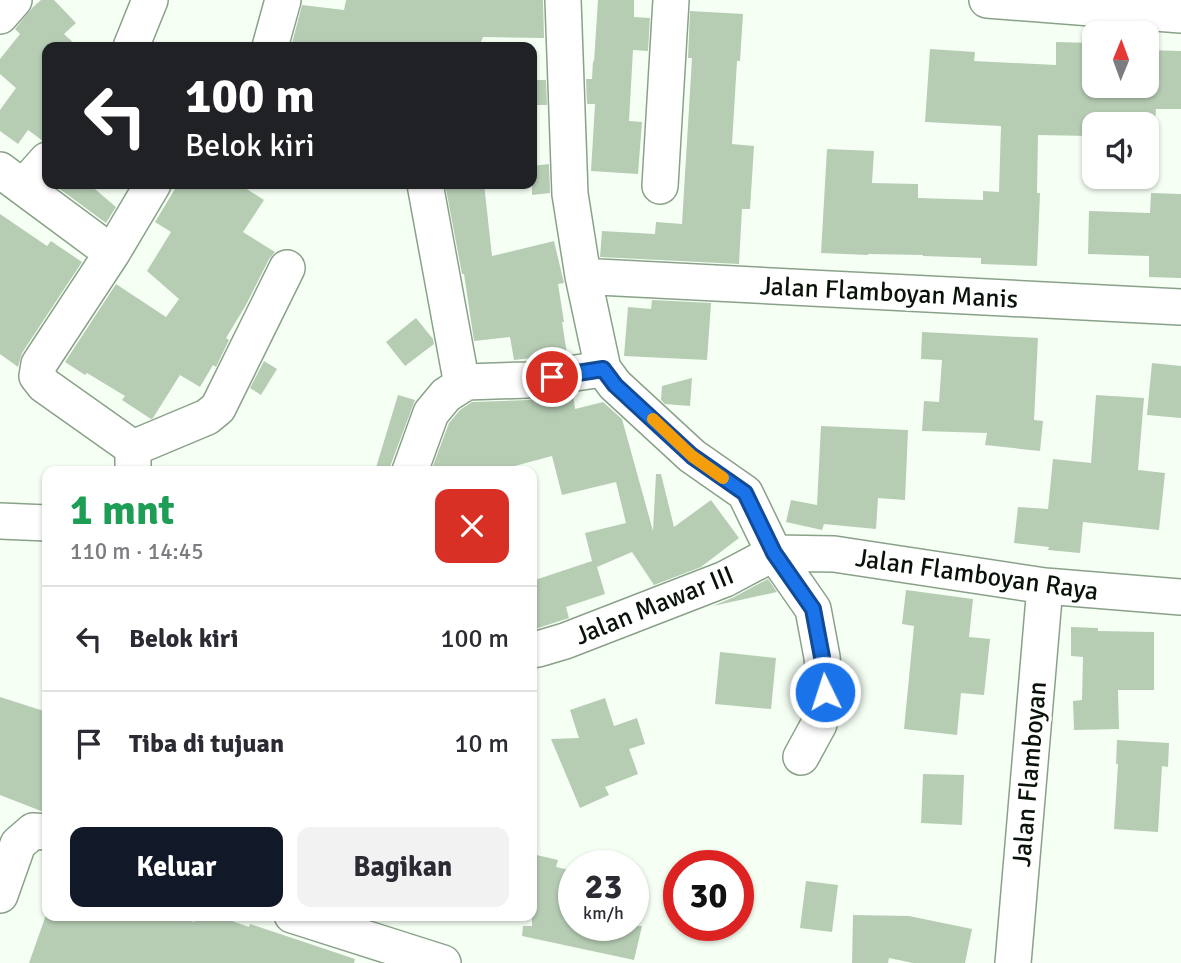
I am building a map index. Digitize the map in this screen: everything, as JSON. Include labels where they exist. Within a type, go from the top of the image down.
[{"type":"street","points":[[0,16],[14,0]]},
{"type":"street","points":[[133,42],[150,0]]},
{"type":"street","points":[[271,42],[283,0]]},
{"type":"street","points":[[563,0],[570,194],[583,276],[603,369],[615,385],[692,456],[745,493],[774,553],[813,609],[825,692],[819,724],[801,757]]},
{"type":"street","points":[[660,186],[671,0]]},
{"type":"street","points":[[1001,1],[1181,15]]},
{"type":"street","points":[[42,163],[12,179],[112,253]]},
{"type":"street","points":[[150,189],[112,253],[39,364],[37,376],[44,385],[133,459],[218,408],[288,268]]},
{"type":"street","points":[[426,189],[462,385]]},
{"type":"street","name":"Jalan Flamboyan Manis","points":[[598,277],[1181,307]]},
{"type":"street","points":[[412,466],[431,413],[446,395],[466,382],[527,380],[603,369]]},
{"type":"street","points":[[0,521],[42,523]]},
{"type":"street","name":"Jalan Flamboyan Raya","points":[[774,553],[834,554],[1045,586],[1181,597]]},
{"type":"street","name":"Jalan Mawar III","points":[[537,649],[565,641],[725,579],[774,553]]},
{"type":"street","name":"Jalan Flamboyan","points":[[1013,963],[1045,586]]},
{"type":"street","points":[[0,895],[18,845],[33,831],[42,832]]},
{"type":"street","points":[[311,921],[443,963]]},
{"type":"building","points":[[41,0],[54,0],[76,23],[64,34],[73,42],[42,42],[42,140],[28,130],[18,144],[0,131],[0,110],[16,88],[0,74],[0,59],[20,34],[15,29]]},
{"type":"building","points":[[346,0],[543,0],[544,38],[483,37],[481,42],[292,42],[302,5],[344,10]]},
{"type":"building","points":[[598,0],[634,0],[634,17],[650,18],[648,51],[633,50],[629,121],[642,122],[638,174],[591,171],[595,104],[587,104],[586,79],[592,79]]},
{"type":"building","points":[[690,11],[743,14],[732,144],[754,146],[750,209],[742,209],[739,264],[600,257],[602,231],[655,234],[656,222],[682,224],[692,58],[688,58]]},
{"type":"building","points":[[1056,42],[1082,43],[1082,98],[1159,98],[1159,50],[1181,51],[1181,109],[1156,109],[1156,112],[1082,112],[1082,136],[1038,135],[1037,193],[1040,193],[1037,266],[981,264],[981,258],[821,253],[827,149],[874,151],[872,183],[918,184],[918,198],[983,200],[983,191],[999,192],[1001,126],[925,122],[930,49],[975,52],[974,61],[1056,65]]},
{"type":"building","points":[[537,80],[546,80],[547,105],[537,105]]},
{"type":"building","points":[[549,164],[550,193],[532,195],[532,189],[537,189],[537,165]]},
{"type":"building","points":[[60,189],[95,189],[116,207],[106,223]]},
{"type":"building","points":[[175,189],[247,189],[264,200],[243,232],[275,252],[226,338],[229,340],[216,367],[213,365],[200,387],[180,375],[151,419],[122,400],[125,396],[65,362],[116,284],[166,317],[179,299],[147,271],[171,232],[155,222]]},
{"type":"building","points":[[446,189],[485,189],[492,256],[554,241],[564,283],[558,284],[567,354],[514,360],[510,337],[474,341]]},
{"type":"building","points":[[1151,193],[1181,194],[1181,278],[1149,277],[1149,256],[1088,254],[1089,211],[1150,213]]},
{"type":"building","points":[[0,214],[47,246],[51,241],[82,262],[22,353],[18,367],[0,354]]},
{"type":"building","points":[[652,300],[711,303],[707,360],[624,356],[628,307],[651,309]]},
{"type":"building","points":[[416,318],[434,344],[405,366],[386,342]]},
{"type":"building","points":[[922,332],[1038,338],[1034,420],[1043,421],[1040,451],[985,445],[987,433],[922,431],[924,401],[939,402],[942,360],[921,359]]},
{"type":"building","points":[[264,361],[277,369],[261,395],[250,388]]},
{"type":"building","points":[[1152,363],[1181,366],[1181,418],[1147,415]]},
{"type":"building","points":[[692,378],[690,406],[665,404],[661,400],[662,386]]},
{"type":"building","points":[[573,394],[575,409],[603,402],[622,419],[653,531],[656,474],[661,474],[674,527],[711,500],[739,538],[701,567],[654,585],[632,552],[597,567],[605,594],[566,607],[569,618],[537,628],[537,579],[592,561],[585,533],[626,523],[616,482],[562,495],[552,456],[515,466],[433,466],[449,423],[460,410],[472,402],[528,400]]},
{"type":"building","points":[[398,395],[415,400],[391,466],[377,466]]},
{"type":"building","points":[[1096,395],[1144,398],[1138,470],[1165,473],[1159,530],[1083,522],[1080,553],[1014,543],[1018,507],[1048,509],[1053,459],[1091,463]]},
{"type":"building","points":[[821,426],[908,430],[905,500],[878,498],[876,529],[824,524],[822,530],[786,522],[791,500],[817,505]]},
{"type":"building","points":[[768,579],[777,592],[713,606],[734,597]]},
{"type":"building","points":[[906,590],[973,599],[969,637],[990,639],[984,695],[961,693],[957,735],[904,729],[914,626],[902,624]]},
{"type":"building","points":[[1071,627],[1098,628],[1098,631],[1154,632],[1154,690],[1118,690],[1119,729],[1074,730],[1073,701],[1082,700],[1083,657],[1071,656]]},
{"type":"building","points":[[720,652],[776,658],[771,709],[715,704]]},
{"type":"building","points":[[0,697],[42,710],[42,811],[0,795]]},
{"type":"building","points":[[605,698],[614,726],[637,718],[645,744],[629,749],[638,774],[605,787],[609,795],[580,808],[551,739],[579,738],[570,710]]},
{"type":"building","points":[[1117,740],[1169,743],[1168,767],[1162,766],[1158,832],[1114,829]]},
{"type":"building","points":[[923,774],[964,775],[962,825],[921,823]]},
{"type":"building","points":[[537,855],[558,860],[558,941],[638,941],[634,960],[522,936],[523,926],[532,926],[532,921],[537,921]]},
{"type":"building","points":[[806,881],[838,885],[832,932],[800,928]]},
{"type":"building","points":[[853,915],[909,916],[972,929],[965,963],[913,963],[889,958],[888,963],[852,963]]},
{"type":"building","points":[[44,921],[232,921],[249,927],[250,924],[355,959],[354,963],[29,963]]},
{"type":"slow traffic","points":[[653,419],[692,456],[723,478]]},
{"type":"route","points":[[552,377],[603,369],[615,385],[692,456],[745,493],[774,553],[813,609],[825,692]]}]
